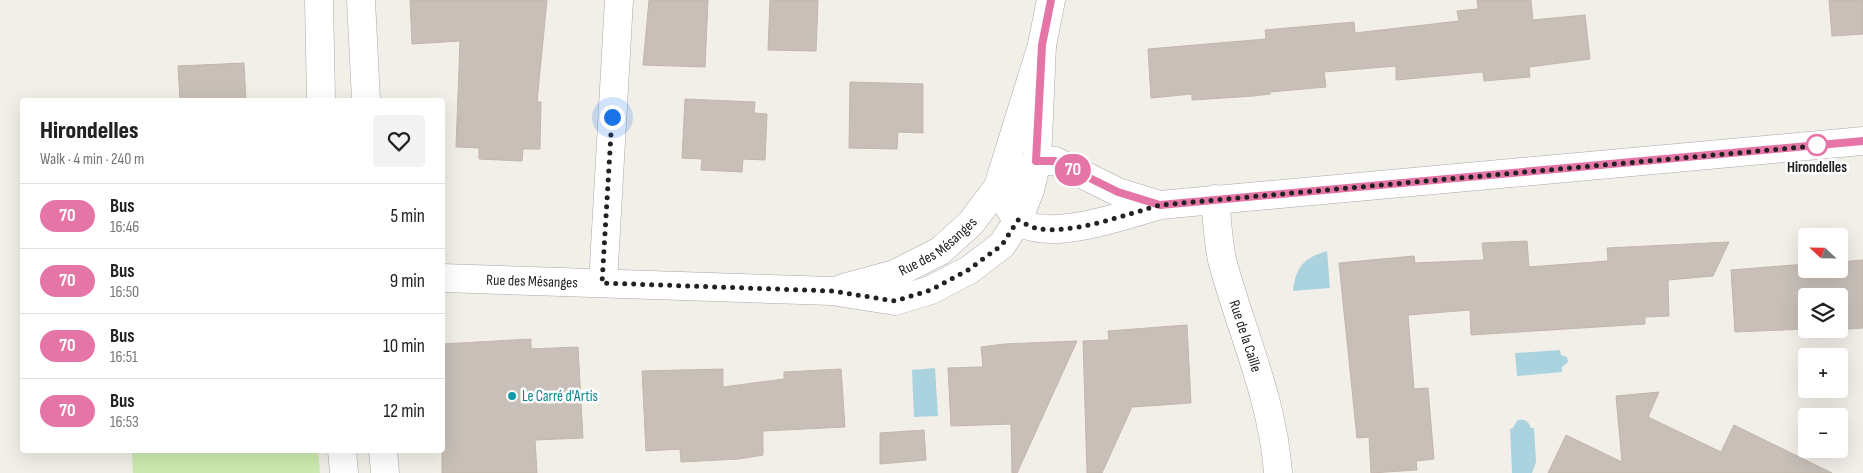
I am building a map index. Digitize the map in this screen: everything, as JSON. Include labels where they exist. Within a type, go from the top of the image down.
[{"type":"street","points":[[319,0],[321,98]]},
{"type":"street","points":[[361,0],[366,98]]},
{"type":"street","points":[[602,283],[619,0]]},
{"type":"street","points":[[1051,0],[1042,45],[998,187],[1018,220],[1036,228],[1055,230],[1100,223],[1160,205],[1863,141]]},
{"type":"street","points":[[1042,45],[1036,161],[1055,161],[1118,192],[1160,205]]},
{"type":"street","name":"Rue des Mésanges","points":[[445,278],[832,291],[895,301],[931,290],[968,270],[1002,245],[1018,220],[1030,190],[1036,161]]},
{"type":"street","name":"Rue des Mésanges","points":[[832,291],[895,274],[940,251],[971,223],[998,187],[1018,176],[1036,161]]},
{"type":"street","name":"Rue de la Caille","points":[[1215,200],[1222,259],[1258,370],[1276,444],[1278,473]]},
{"type":"street","points":[[342,453],[344,473]]},
{"type":"street","points":[[383,453],[385,473]]},
{"type":"green space","points":[[132,453],[318,453],[320,473],[133,473]]},
{"type":"water","points":[[1327,251],[1330,288],[1293,291],[1296,276],[1306,260]]},
{"type":"water","points":[[1560,350],[1561,355],[1567,357],[1568,362],[1562,367],[1562,372],[1517,376],[1515,353]]},
{"type":"water","points":[[935,368],[938,416],[914,417],[912,370]]},
{"type":"water","points":[[1518,420],[1526,421],[1531,428],[1534,428],[1536,462],[1532,473],[1512,473],[1510,429],[1513,428]]},
{"type":"building","points":[[410,0],[547,0],[537,102],[541,102],[540,149],[523,149],[522,161],[479,159],[479,148],[456,147],[460,41],[412,44]]},
{"type":"building","points":[[649,0],[708,0],[705,67],[643,65]]},
{"type":"building","points":[[770,0],[818,0],[816,51],[768,50]]},
{"type":"building","points":[[1477,0],[1531,0],[1533,20],[1585,15],[1590,59],[1529,67],[1530,77],[1484,81],[1483,72],[1396,80],[1396,66],[1324,72],[1326,87],[1270,92],[1270,94],[1254,96],[1192,100],[1192,94],[1151,98],[1148,49],[1266,39],[1265,30],[1354,22],[1355,33],[1459,21],[1457,11],[1478,9]]},
{"type":"building","points":[[1829,0],[1863,0],[1863,34],[1832,36]]},
{"type":"building","points":[[244,63],[246,98],[180,98],[178,66]]},
{"type":"building","points":[[850,82],[923,84],[923,133],[898,132],[897,149],[849,148]]},
{"type":"building","points":[[685,99],[755,102],[754,113],[767,114],[765,160],[743,159],[742,172],[701,170],[702,159],[682,158]]},
{"type":"building","points":[[1527,241],[1529,267],[1608,261],[1607,248],[1729,242],[1713,276],[1668,280],[1669,316],[1645,317],[1645,324],[1471,335],[1470,310],[1408,315],[1414,389],[1428,388],[1434,459],[1416,461],[1417,470],[1371,473],[1369,437],[1357,438],[1339,263],[1414,256],[1415,263],[1484,260],[1482,243]]},
{"type":"building","points":[[1863,260],[1863,328],[1848,329],[1848,288],[1798,288],[1798,329],[1735,332],[1731,270],[1798,265],[1798,278],[1848,278],[1848,261]]},
{"type":"building","points":[[1187,325],[1191,403],[1132,407],[1102,473],[1087,473],[1083,341],[1109,340],[1108,331]]},
{"type":"building","name":"Le Carré d'Artis","points":[[531,339],[531,349],[578,347],[583,438],[535,440],[537,473],[442,473],[442,453],[445,453],[445,344]]},
{"type":"building","points":[[1077,341],[1017,473],[1012,473],[1011,424],[951,426],[948,368],[983,367],[981,347],[1004,344]]},
{"type":"building","points":[[723,369],[723,387],[784,379],[784,372],[841,369],[845,427],[763,431],[763,455],[739,459],[681,462],[680,449],[646,451],[642,371]]},
{"type":"building","points":[[1659,392],[1648,417],[1721,452],[1734,425],[1832,473],[1548,473],[1566,435],[1622,462],[1616,396]]},
{"type":"building","points":[[924,430],[926,460],[880,464],[880,433]]},
{"type":"bus line","name":"70","points":[[1051,0],[1042,45],[1036,161],[1055,161],[1118,192],[1160,205],[1863,141]]},
{"type":"place","name":"Hirondelles","points":[[1817,145]]},
{"type":"place","name":"Le Carré d'Artis","points":[[512,396]]},
{"type":"route","points":[[612,117],[602,283],[832,291],[895,301],[931,290],[968,270],[1002,245],[1018,220],[1036,228],[1055,230],[1100,223],[1160,205],[1825,145],[1817,145]]}]
